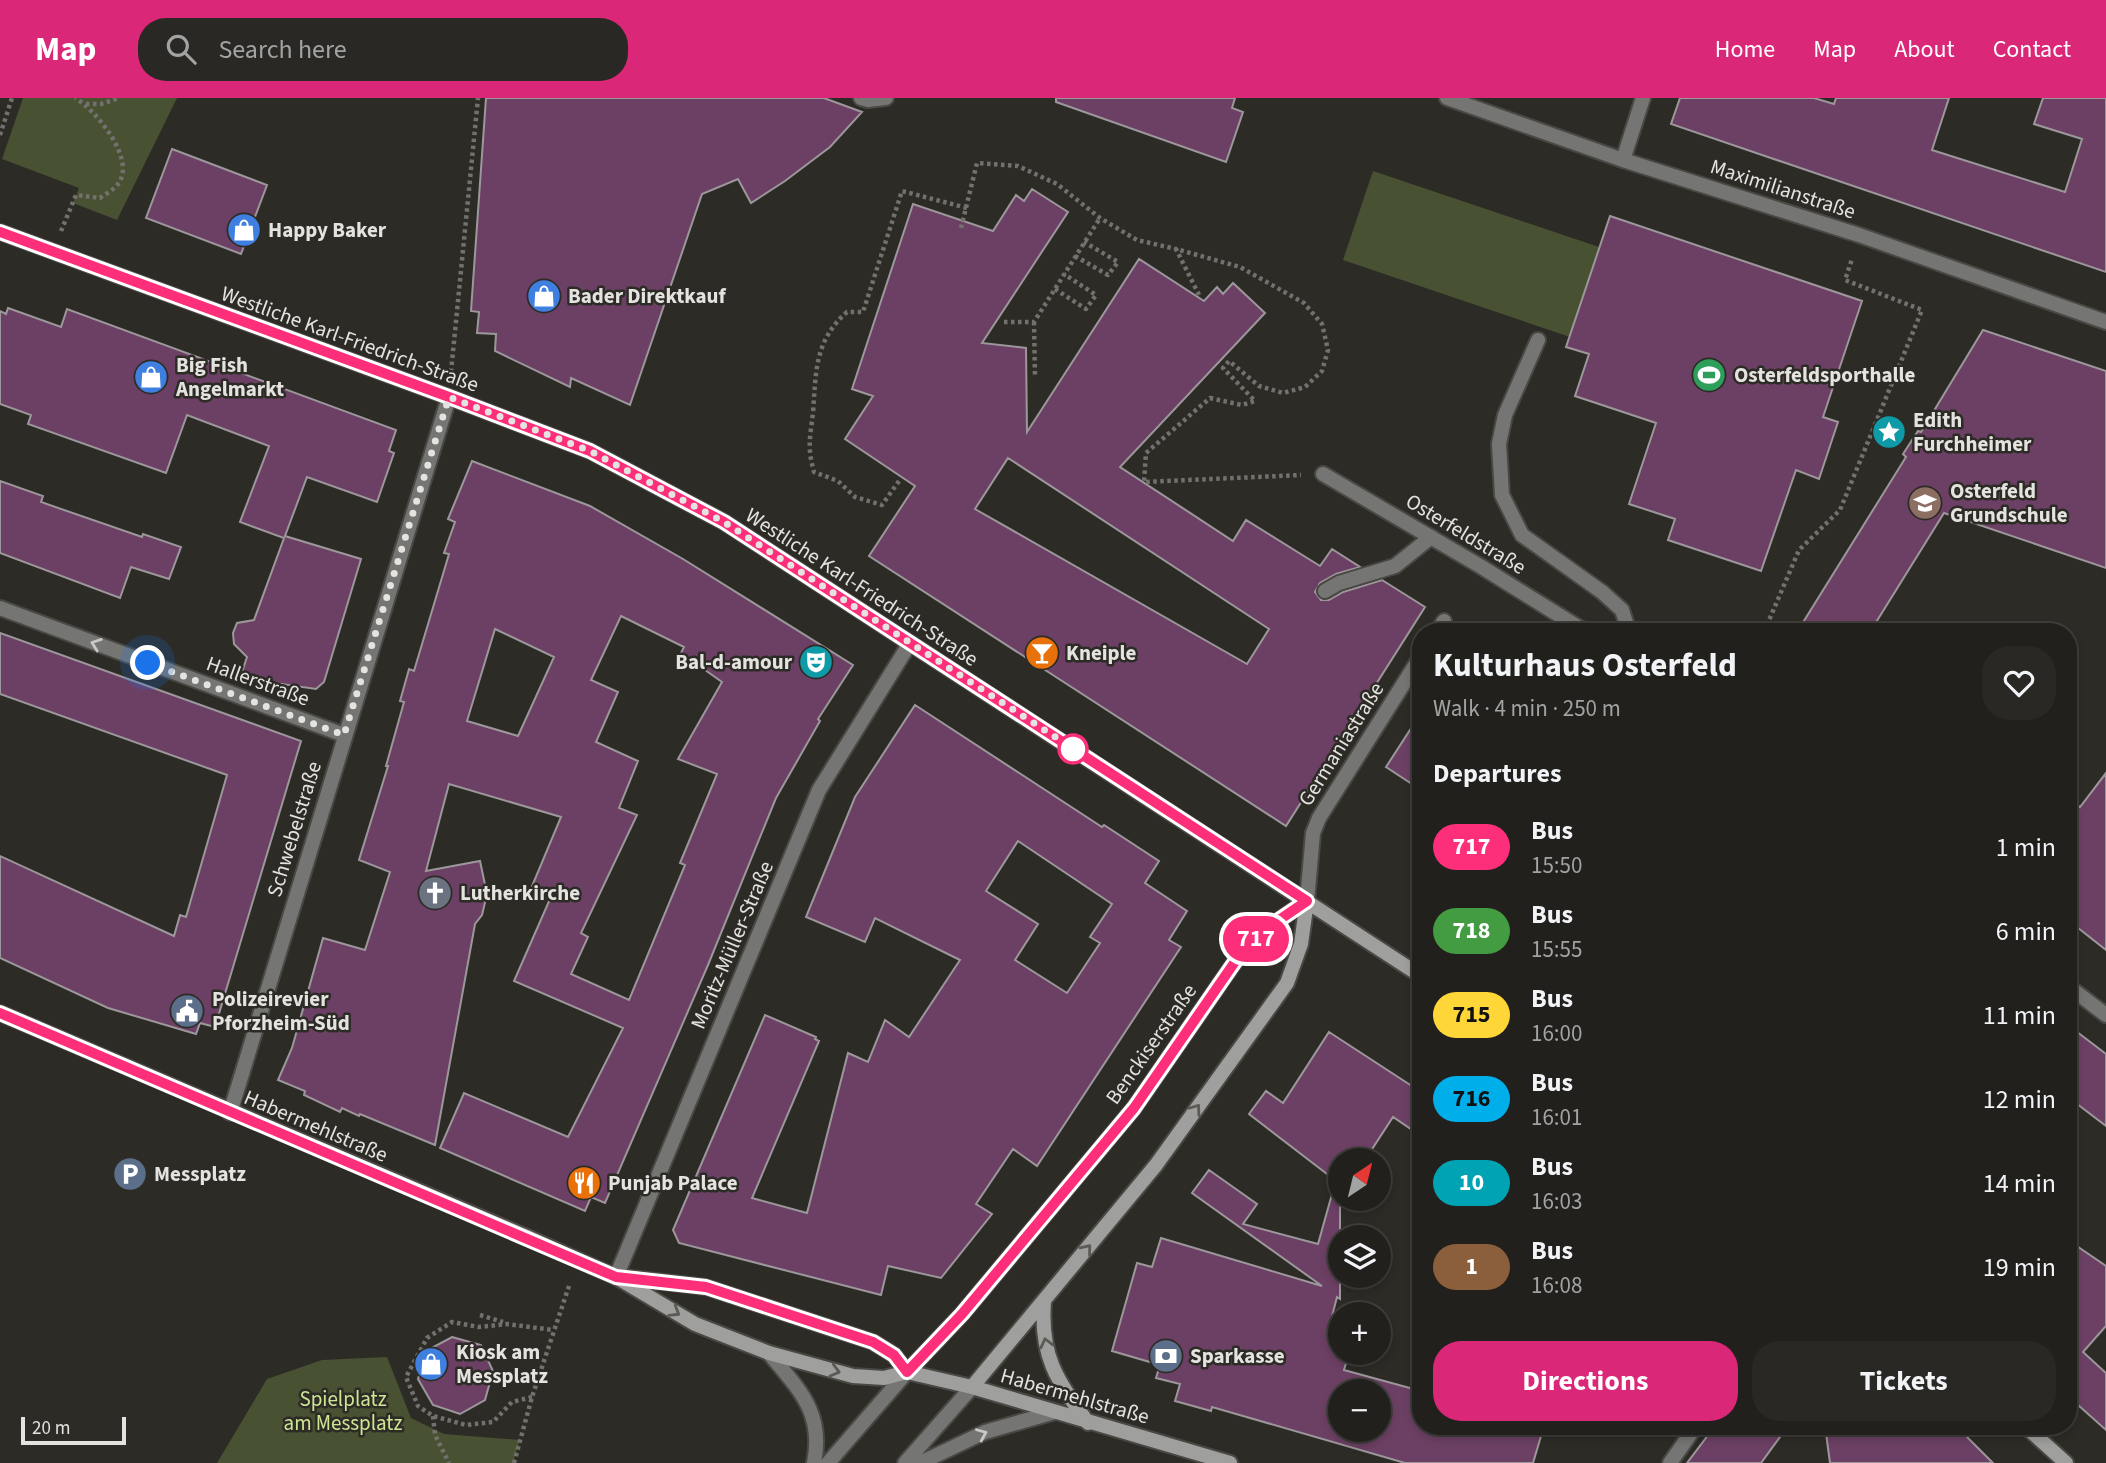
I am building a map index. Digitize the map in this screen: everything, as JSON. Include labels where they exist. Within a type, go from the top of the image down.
[{"type":"main road","name":"Westliche Karl-Friedrich-Straße","points":[[0,232],[590,451],[724,522],[1412,970]]},
{"type":"main road","points":[[972,1387],[1156,1165],[1287,983],[1301,944],[1307,901]]},
{"type":"main road","name":"Benckiserstraße","points":[[907,1372],[962,1314],[1134,1108],[1241,953],[1270,926],[1307,901]]},
{"type":"main road","name":"Habermehlstraße","points":[[0,1013],[578,1260],[616,1277],[695,1324],[769,1353],[853,1376],[884,1378],[907,1372],[972,1387],[1230,1463]]},
{"type":"main road","name":"Habermehlstraße","points":[[616,1277],[706,1287],[873,1342],[894,1355],[907,1372]]},
{"type":"main road","points":[[1044,1302],[1042,1328],[1046,1347],[1059,1382],[1088,1423]]},
{"type":"main road","points":[[2035,1435],[2066,1463]]},
{"type":"street","points":[[861,98],[886,98]]},
{"type":"street","name":"Maximilianstraße","points":[[1447,98],[1623,160],[1860,235],[2106,322]]},
{"type":"street","points":[[1623,160],[1643,98]]},
{"type":"street","points":[[1538,340],[1505,415],[1499,444],[1502,495],[1522,535],[1602,592],[1622,610],[1626,623]]},
{"type":"street","name":"Schwebelstraße","points":[[230,1112],[449,397]]},
{"type":"street","name":"Osterfeldstraße","points":[[1323,474],[1431,537],[1563,623]]},
{"type":"street","points":[[1325,591],[1339,583],[1395,566],[1431,537]]},
{"type":"street","name":"Hallerstraße","points":[[0,608],[344,735]]},
{"type":"street","name":"Moritz-Müller-Straße","points":[[616,1277],[819,790],[910,643]]},
{"type":"street","name":"Germaniastraße","points":[[1307,901],[1313,832],[1319,818],[1412,670]]},
{"type":"street","points":[[2077,993],[2106,1015]]},
{"type":"street","points":[[769,1353],[814,1415],[817,1435],[814,1463]]},
{"type":"street","name":"Benckiserstraße","points":[[828,1463],[907,1372]]},
{"type":"street","points":[[905,1463],[972,1387]]},
{"type":"street","points":[[920,1463],[985,1432],[1055,1412]]},
{"type":"street","points":[[1670,1463],[1690,1435]]},
{"type":"path","points":[[0,135],[12,98]]},
{"type":"path","points":[[53,251],[76,195],[100,198],[119,184],[123,167],[114,141],[97,115],[75,98]]},
{"type":"path","points":[[85,104],[101,104],[119,98]]},
{"type":"path","points":[[449,397],[478,98]]},
{"type":"path","points":[[961,228],[977,163],[1018,166],[1057,184],[1100,218],[1137,240],[1240,267],[1304,303],[1322,324],[1328,350],[1322,371],[1305,387],[1283,393],[1259,386],[1229,361],[1223,368],[1255,401],[1242,405],[1210,398],[1146,453],[1144,482],[1323,474]]},
{"type":"path","points":[[899,481],[882,505],[855,497],[838,481],[814,472],[808,450],[814,374],[820,350],[834,323],[847,312],[863,312],[902,191],[967,208]]},
{"type":"path","points":[[1035,378],[1034,322],[1100,218]]},
{"type":"path","points":[[1768,623],[1799,550],[1840,510],[1922,310],[1845,280],[1860,235]]},
{"type":"path","points":[[1075,256],[1108,275],[1118,262],[1084,242]]},
{"type":"path","points":[[1176,250],[1199,295]]},
{"type":"path","points":[[1055,289],[1086,309],[1096,295],[1064,274]]},
{"type":"path","points":[[1004,321],[1034,322]]},
{"type":"path","points":[[514,1463],[553,1330],[578,1260]]},
{"type":"path","points":[[480,1315],[507,1324],[553,1330]]},
{"type":"path","points":[[507,1324],[479,1327],[452,1322],[427,1338],[406,1377],[418,1406],[433,1416],[466,1425],[493,1422],[512,1402],[532,1397]]},
{"type":"path","points":[[433,1416],[435,1435],[449,1463]]},
{"type":"green space","points":[[23,98],[177,98],[117,220],[73,203],[79,188],[2,159]]},
{"type":"green space","points":[[1373,171],[1599,247],[1570,337],[1343,260]]},
{"type":"green space","name":"Spielplatz am Messplatz","points":[[387,1357],[411,1418],[444,1434],[520,1440],[513,1463],[217,1463],[267,1379],[322,1360]]},
{"type":"building","points":[[486,98],[824,98],[862,112],[830,147],[751,203],[738,179],[702,194],[630,405],[571,378],[570,387],[495,351],[496,334],[477,333],[479,312],[471,311]]},
{"type":"building","points":[[1056,98],[1235,98],[1232,108],[1243,112],[1226,162],[1056,102]]},
{"type":"building","points":[[1680,98],[1814,98],[1834,104],[1836,98],[1949,98],[1932,150],[2065,192],[2082,139],[2034,124],[2043,98],[2106,98],[2106,272],[1671,124]]},
{"type":"building","points":[[172,149],[267,185],[241,254],[146,218]]},
{"type":"building","points":[[1032,189],[1068,212],[982,343],[1026,348],[1027,432],[1139,259],[1204,301],[1217,287],[1223,294],[1233,283],[1265,313],[1120,467],[1233,541],[1246,520],[1320,566],[1332,549],[1360,567],[1336,574],[1320,583],[1315,592],[1321,600],[1329,600],[1343,592],[1382,580],[1425,607],[1415,623],[1412,623],[1412,627],[1286,826],[869,556],[915,486],[845,439],[873,396],[852,389],[913,204],[993,231],[1016,195],[1024,201]],"holes":[[[1008,458],[1269,629],[1247,664],[975,509]]]},
{"type":"building","name":"Osterfeldsporthalle","points":[[1610,216],[1862,301],[1823,417],[1838,422],[1819,479],[1796,470],[1761,571],[1668,540],[1675,519],[1629,504],[1656,423],[1575,396],[1589,354],[1566,347]]},
{"type":"building","points":[[8,308],[61,327],[67,309],[396,430],[389,451],[394,453],[377,502],[307,477],[285,536],[361,559],[324,682],[316,689],[240,678],[247,657],[234,644],[233,633],[237,623],[254,620],[284,538],[240,522],[269,446],[187,415],[166,473],[28,424],[31,415],[0,404],[0,311],[6,314]]},
{"type":"building","points":[[1983,330],[2106,371],[2106,568],[1944,513],[1876,623],[1803,623],[1906,457],[1903,454],[1918,431],[1921,432]]},
{"type":"building","points":[[472,461],[590,506],[683,559],[853,665],[818,719],[820,721],[776,798],[708,965],[605,1203],[591,1197],[585,1211],[440,1148],[464,1093],[568,1137],[623,1028],[514,981],[550,899],[530,891],[561,817],[449,784],[426,871],[480,861],[487,894],[482,915],[475,924],[435,1145],[360,1114],[359,1116],[342,1108],[340,1112],[304,1095],[305,1091],[278,1080],[292,1048],[323,938],[365,950],[390,872],[359,860],[388,766],[409,669],[414,671],[449,554],[444,553],[455,522],[448,519]],"holes":[[[621,616],[684,647],[681,653],[722,682],[678,759],[717,774],[680,863],[685,865],[629,1000],[571,974],[588,937],[581,933],[637,815],[619,808],[638,761],[596,742],[618,692],[591,680]],[[495,629],[554,657],[518,736],[467,721]]]},
{"type":"building","points":[[0,481],[43,496],[41,502],[142,537],[143,534],[181,547],[169,579],[131,567],[120,598],[0,553]]},
{"type":"building","points":[[0,633],[301,741],[215,1027],[200,1023],[196,1034],[108,1008],[0,958],[0,856],[174,936],[180,915],[186,917],[227,775],[0,694]]},
{"type":"building","points":[[915,705],[1159,861],[1145,883],[1187,911],[1169,940],[1181,947],[1037,1166],[1013,1149],[976,1204],[992,1214],[941,1278],[888,1266],[881,1295],[679,1243],[673,1230],[765,1015],[816,1037],[819,1041],[752,1198],[807,1213],[848,1053],[868,1062],[885,1020],[909,1037],[960,960],[875,918],[865,942],[806,917],[855,797]],"holes":[[[1018,841],[1112,904],[1090,937],[1100,943],[1067,993],[1015,960],[1038,924],[986,891]]]},
{"type":"building","points":[[1412,727],[1412,784],[1386,767]]},
{"type":"building","points":[[2106,773],[2106,950],[2077,927],[2077,805],[2080,807]]},
{"type":"building","points":[[1329,1032],[1412,1086],[1412,1130],[1393,1117],[1373,1148],[1328,1148],[1328,1175],[1249,1114],[1266,1091],[1283,1103]]},
{"type":"building","points":[[2077,1032],[2106,1054],[2106,1126],[2077,1104]]},
{"type":"building","points":[[1209,1170],[1257,1204],[1243,1224],[1318,1244],[1328,1208],[1328,1211],[1340,1211],[1340,1225],[1328,1225],[1328,1288],[1340,1288],[1340,1299],[1337,1297],[1336,1302],[1328,1302],[1328,1365],[1345,1365],[1344,1370],[1377,1379],[1328,1379],[1328,1441],[1212,1407],[1211,1411],[1175,1401],[1180,1384],[1156,1378],[1160,1365],[1112,1351],[1137,1263],[1152,1267],[1161,1238],[1322,1286],[1192,1193]]},
{"type":"building","points":[[2077,1246],[2106,1266],[2106,1326],[2083,1352],[2106,1373],[2106,1430],[2077,1404]]},
{"type":"building","points":[[452,1337],[481,1345],[493,1371],[485,1400],[460,1414],[433,1405],[418,1379],[426,1351]]},
{"type":"building","points":[[1391,1383],[1412,1389],[1412,1435],[1541,1435],[1533,1463],[1405,1463],[1333,1442],[1391,1442]]},
{"type":"building","points":[[1708,1435],[1781,1435],[1761,1463],[1687,1463]]},
{"type":"building","points":[[1826,1435],[1965,1435],[1993,1463],[1830,1463]]},
{"type":"bus line","name":"717","points":[[0,232],[590,451],[724,522],[1307,901],[1270,926],[1241,953],[1134,1108],[962,1314],[907,1372],[894,1355],[873,1342],[706,1287],[616,1277],[0,1013]]},
{"type":"place","name":"Happy Baker","points":[[244,230]]},
{"type":"place","name":"Bader Direktkauf","points":[[544,296]]},
{"type":"place","name":"Osterfeldsporthalle","points":[[1709,375]]},
{"type":"place","name":"Big Fish Angelmarkt","points":[[151,377]]},
{"type":"place","name":"Edith Furchheimer","points":[[1889,432]]},
{"type":"place","name":"Osterfeld Grundschule","points":[[1925,503]]},
{"type":"place","name":"Kneiple","points":[[1042,653]]},
{"type":"place","name":"Bal-d-amour","points":[[816,662]]},
{"type":"place","name":"Lutherkirche","points":[[435,893]]},
{"type":"place","name":"Polizeirevier Pforzheim-Süd","points":[[187,1011]]},
{"type":"place","name":"Messplatz","points":[[130,1174]]},
{"type":"place","name":"Punjab Palace","points":[[584,1183]]},
{"type":"place","name":"Sparkasse","points":[[1166,1356]]},
{"type":"place","name":"Kiosk am Messplatz","points":[[431,1364]]},
{"type":"route","points":[[148,663],[344,735],[449,397],[590,451],[724,522],[1080,753],[1073,749]]}]
